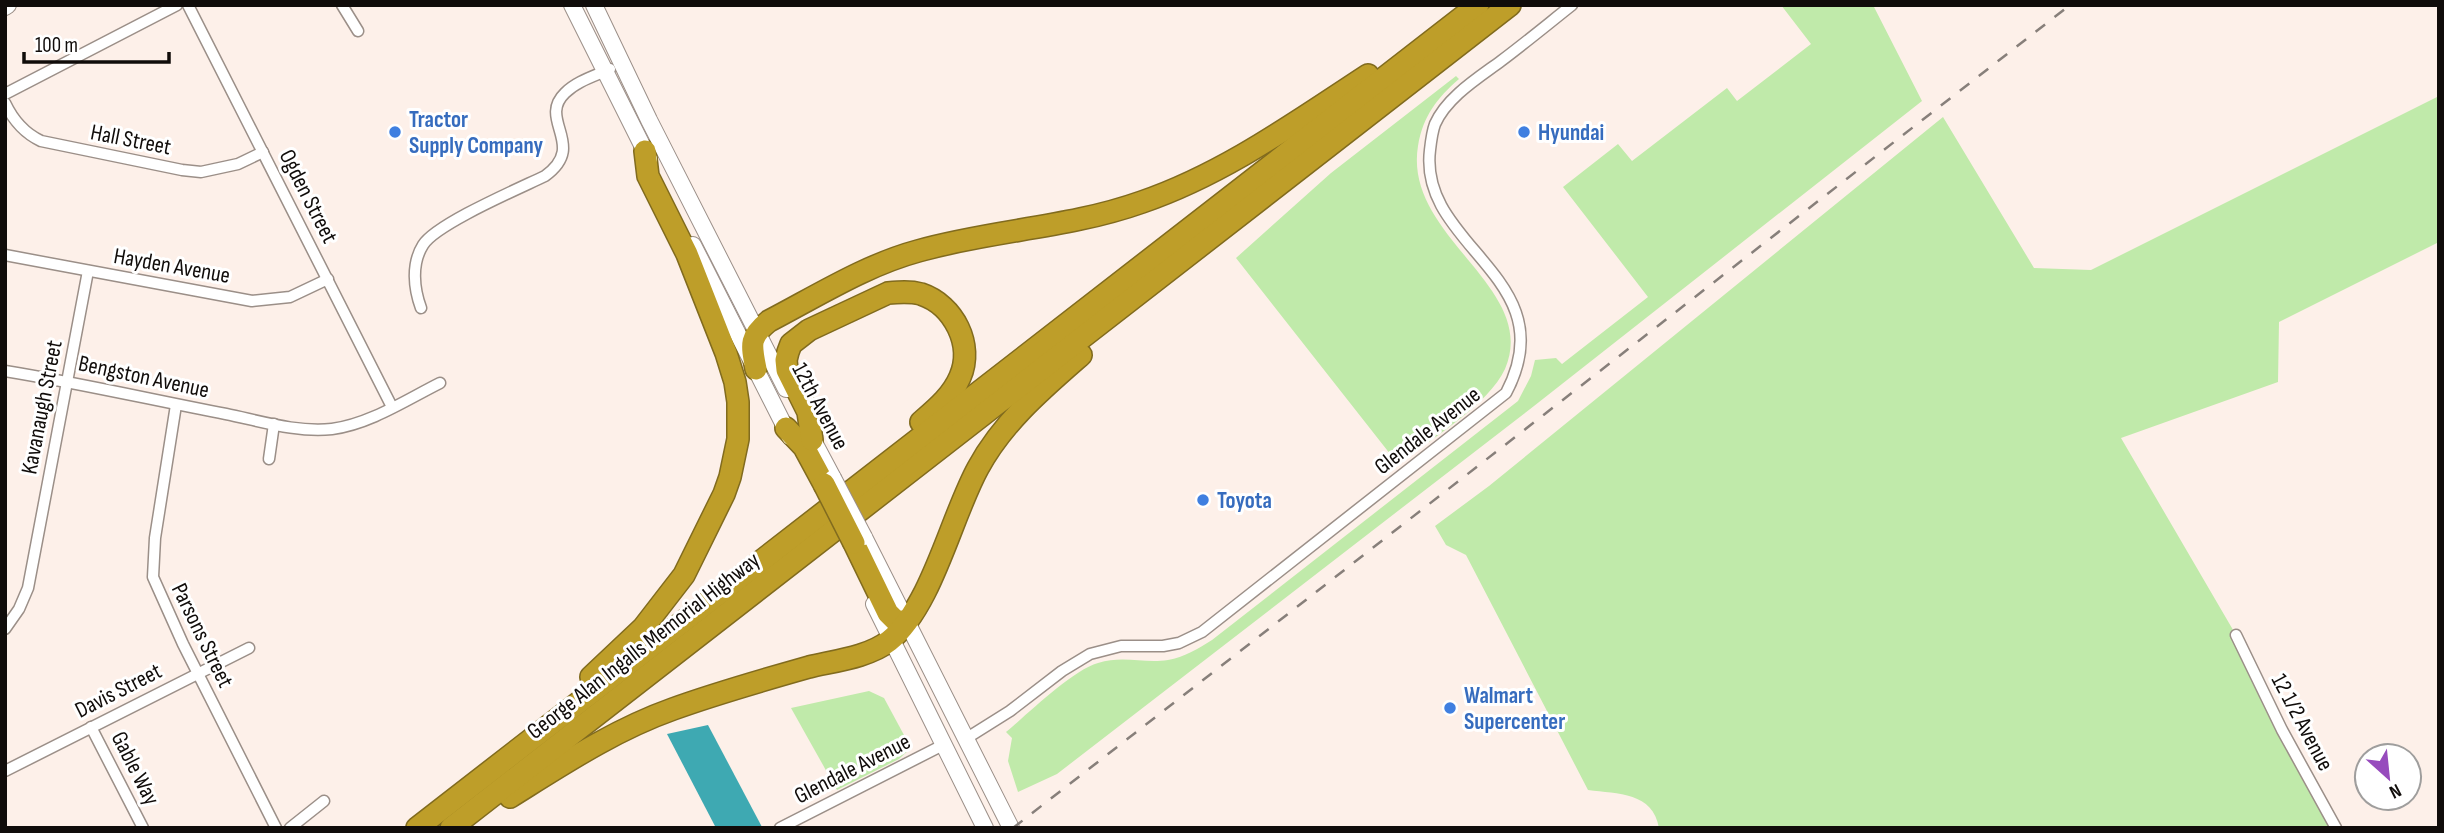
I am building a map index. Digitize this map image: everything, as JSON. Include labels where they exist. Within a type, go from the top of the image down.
[{"type":"highway","points":[[461,828],[623,729],[672,709],[753,683],[872,650],[890,640],[919,604],[978,467],[1012,419],[1278,187],[1510,5]]},
{"type":"highway","points":[[756,369],[752,338],[757,331],[772,319],[877,266],[917,251],[1077,221],[1142,202],[1182,186],[1275,135],[1474,8]]},
{"type":"highway","points":[[816,519],[1474,8]]},
{"type":"highway","points":[[444,820],[643,628],[684,575],[730,477],[738,429],[735,382],[703,292],[648,176],[645,150]]},
{"type":"highway","name":"George Alan Ingalls Memorial Highway","points":[[417,828],[444,820],[868,505],[1278,187]]},
{"type":"highway","points":[[812,440],[808,412],[792,380],[786,360],[791,344],[888,293],[901,291],[921,294],[946,310],[957,325],[965,351],[962,370],[954,389],[926,417],[865,467],[816,519]]},
{"type":"highway","points":[[786,428],[804,447],[825,484],[888,613],[895,620],[906,622]]},
{"type":"highway","name":"George Alan Ingalls Memorial Highway","points":[[444,820],[816,519]]},
{"type":"main road","name":"12th Avenue","points":[[572,5],[786,428]]},
{"type":"main road","name":"12th Avenue","points":[[594,5],[812,440],[825,484]]},
{"type":"main road","points":[[855,543],[890,640],[985,828]]},
{"type":"main road","points":[[906,622],[1011,828]]},
{"type":"main road","points":[[943,745],[958,753],[986,801],[999,803]]},
{"type":"street","points":[[5,94],[177,5]]},
{"type":"street","name":"Ogden Street","points":[[188,5],[392,407]]},
{"type":"street","points":[[342,5],[358,31]]},
{"type":"street","name":"Glendale Avenue","points":[[967,738],[1010,712],[1062,671],[1090,654],[1121,646],[1163,646],[1179,643],[1202,632],[1506,393],[1518,366],[1521,328],[1502,285],[1442,210],[1431,180],[1431,139],[1436,123],[1462,91],[1572,5]]},
{"type":"street","points":[[421,308],[417,299],[414,272],[423,245],[446,226],[556,168],[563,157],[564,144],[557,121],[557,108],[561,98],[578,84],[622,63]]},
{"type":"street","name":"Hall Street","points":[[5,103],[17,123],[29,135],[41,141],[182,170],[216,170],[238,164],[263,152]]},
{"type":"street","name":"Hayden Avenue","points":[[5,255],[252,301],[290,297],[328,279]]},
{"type":"street","name":"Kavanaugh Street","points":[[5,629],[19,610],[28,588],[88,271]]},
{"type":"street","name":"Bengston Avenue","points":[[5,371],[308,429],[350,426],[440,383]]},
{"type":"street","name":"Parsons Street","points":[[176,405],[155,538],[153,577],[198,674],[276,828]]},
{"type":"street","points":[[269,459],[274,424]]},
{"type":"street","name":"12 1/2 Avenue","points":[[2236,635],[2282,730],[2336,828]]},
{"type":"street","name":"Davis Street","points":[[5,771],[249,648]]},
{"type":"street","name":"Gable Way","points":[[92,727],[143,828]]},
{"type":"street","name":"Glendale Avenue","points":[[780,828],[943,745]]},
{"type":"street","points":[[290,828],[324,802]]},
{"type":"green space","points":[[1781,5],[1873,5],[1922,101],[1534,406],[1057,774],[1018,792],[1008,761],[1012,738],[1006,732],[1063,683],[1098,663],[1117,660],[1168,660],[1191,652],[1212,640],[1518,401],[1531,376],[1535,360],[1556,358],[1562,364],[1648,297],[1563,187],[1618,144],[1632,161],[1727,88],[1737,101],[1811,44]]},
{"type":"green space","points":[[1456,76],[1459,79],[1444,93],[1423,126],[1418,146],[1419,178],[1430,208],[1489,286],[1504,312],[1511,340],[1505,369],[1486,395],[1457,421],[1398,464],[1236,258],[1331,173]]},
{"type":"green space","points":[[2439,96],[2439,242],[2279,322],[2278,382],[2121,438],[2236,635],[2336,828],[1659,828],[1650,807],[1642,801],[1622,794],[1588,790],[1466,555],[1446,545],[1435,526],[1489,486],[1943,117],[2034,268],[2091,270]]},
{"type":"green space","points":[[869,691],[884,698],[911,748],[899,759],[837,790],[791,708]]},
{"type":"water","points":[[708,725],[762,827],[716,828],[667,734]]},
{"type":"railway","points":[[1013,828],[2070,5]]},
{"type":"place","name":"Tractor Supply Company","points":[[395,132]]},
{"type":"place","name":"Hyundai","points":[[1524,132]]},
{"type":"place","name":"Toyota","points":[[1203,500]]},
{"type":"place","name":"Walmart Supercenter","points":[[1450,708]]}]
